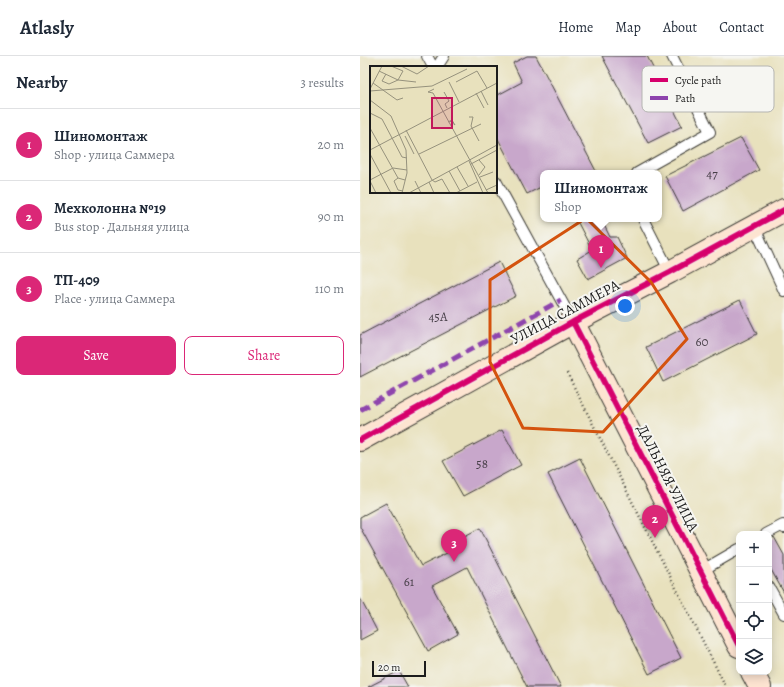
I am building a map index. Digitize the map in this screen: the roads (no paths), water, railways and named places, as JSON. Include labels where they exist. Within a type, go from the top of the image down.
[{"type":"street","name":"УЛИЦА САММЕРА","points":[[360,440],[573,322],[670,272],[784,210]]},
{"type":"street","name":"ДАЛЬНЯЯ УЛИЦА","points":[[573,322],[736,640]]},
{"type":"street","points":[[754,675],[760,687]]},
{"type":"lane","points":[[427,56],[432,66]]},
{"type":"lane","points":[[438,66],[444,56]]},
{"type":"lane","points":[[672,56],[677,66]]},
{"type":"lane","points":[[642,170],[710,132],[700,112]]},
{"type":"lane","points":[[497,183],[573,322]]},
{"type":"lane","points":[[645,222],[670,272]]},
{"type":"lane","points":[[754,226],[784,291]]},
{"type":"lane","points":[[771,531],[782,525],[784,528]]},
{"type":"lane","points":[[701,571],[736,551]]},
{"type":"lane","points":[[772,592],[784,614]]},
{"type":"place","name":"Шиномонтаж","points":[[601,268]]},
{"type":"place","name":"Мехколонна №19","points":[[655,538]]},
{"type":"place","name":"ТП-409","points":[[454,562]]}]
